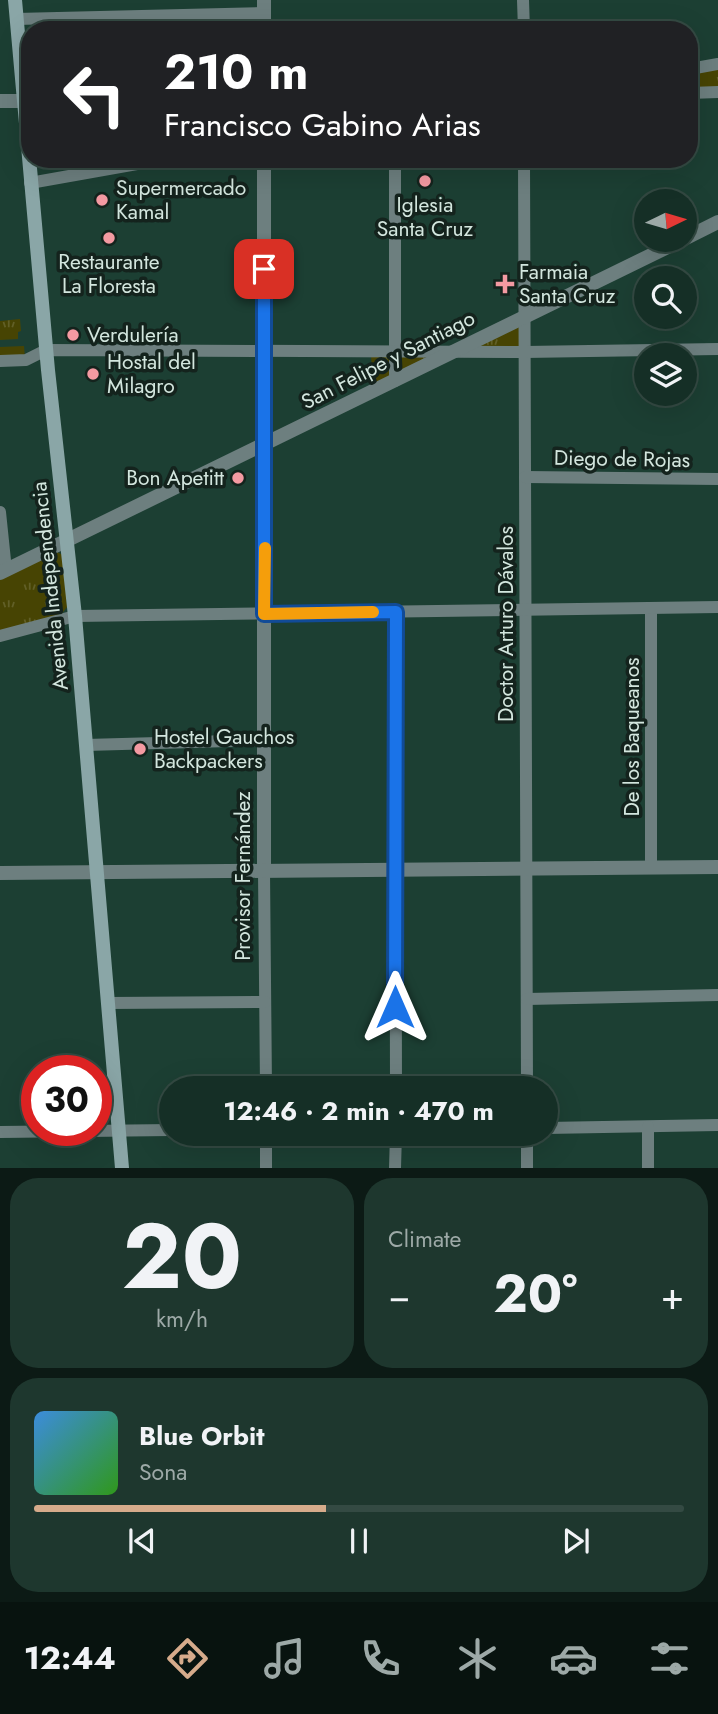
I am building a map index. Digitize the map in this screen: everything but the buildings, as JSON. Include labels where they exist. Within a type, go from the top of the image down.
[{"type":"main road","name":"Avenida Independencia","points":[[15,0],[21,78]]},
{"type":"main road","name":"Avenida Independencia","points":[[29,168],[75,615],[122,1168]]},
{"type":"street","points":[[523,0],[524,21]]},
{"type":"street","points":[[16,19],[264,6]]},
{"type":"street","points":[[698,68],[718,64]]},
{"type":"street","points":[[698,93],[718,92]]},
{"type":"street","points":[[0,101],[21,101]]},
{"type":"street","points":[[30,183],[114,168]]},
{"type":"street","name":"Provisor Fernández","points":[[264,168],[266,1076]]},
{"type":"street","points":[[395,168],[395,381]]},
{"type":"street","name":"Doctor Arturo Dávalos","points":[[524,168],[527,1076]]},
{"type":"street","name":"San Felipe y Santiago","points":[[697,232],[718,222]]},
{"type":"street","name":"San Felipe y Santiago","points":[[3,571],[656,252]]},
{"type":"street","points":[[0,361],[26,359],[46,350],[525,352],[718,349]]},
{"type":"street","name":"Diego de Rojas","points":[[525,477],[718,479]]},
{"type":"street","points":[[0,512],[3,571]]},
{"type":"street","points":[[0,636],[75,615],[718,607]]},
{"type":"street","name":"De los Baqueanos","points":[[651,608],[651,867]]},
{"type":"street","points":[[396,612],[396,1076]]},
{"type":"street","points":[[86,745],[264,740]]},
{"type":"street","points":[[0,873],[718,867]]},
{"type":"street","points":[[527,999],[718,995]]},
{"type":"street","points":[[108,1003],[265,1002]]},
{"type":"street","points":[[558,1128],[718,1125]]},
{"type":"street","points":[[648,1127],[648,1168]]},
{"type":"street","points":[[0,1132],[159,1130]]},
{"type":"street","points":[[266,1146],[266,1168]]},
{"type":"street","points":[[396,1146],[396,1168]]},
{"type":"street","points":[[527,1146],[527,1168]]},
{"type":"green space","points":[[718,66],[718,91],[698,92],[698,69]]},
{"type":"green space","points":[[523,318],[523,350],[459,350]]},
{"type":"green space","points":[[20,319],[21,331],[18,332],[18,339],[0,340],[0,321]]},
{"type":"green space","points":[[24,346],[25,358],[0,359],[0,347]]},
{"type":"green space","points":[[444,353],[373,389],[371,354]]},
{"type":"green space","points":[[55,551],[63,555],[67,607],[60,616],[0,632],[0,578]]},
{"type":"slow traffic","points":[[265,548],[264,614],[373,612]]},
{"type":"place","name":"Iglesia Santa Cruz","points":[[425,181]]},
{"type":"place","name":"Supermercado Kamal","points":[[102,200]]},
{"type":"place","name":"Restaurante La Floresta","points":[[109,238]]},
{"type":"place","name":"Farmaia Santa Cruz","points":[[505,284]]},
{"type":"place","name":"Verdulería","points":[[73,335]]},
{"type":"place","name":"Hostal del Milagro","points":[[93,374]]},
{"type":"place","name":"Bon Apetitt","points":[[238,478]]},
{"type":"place","name":"Hostel Gauchos Backpackers","points":[[140,749]]},
{"type":"route","points":[[264,269],[264,614],[396,612],[395,1007]]}]
